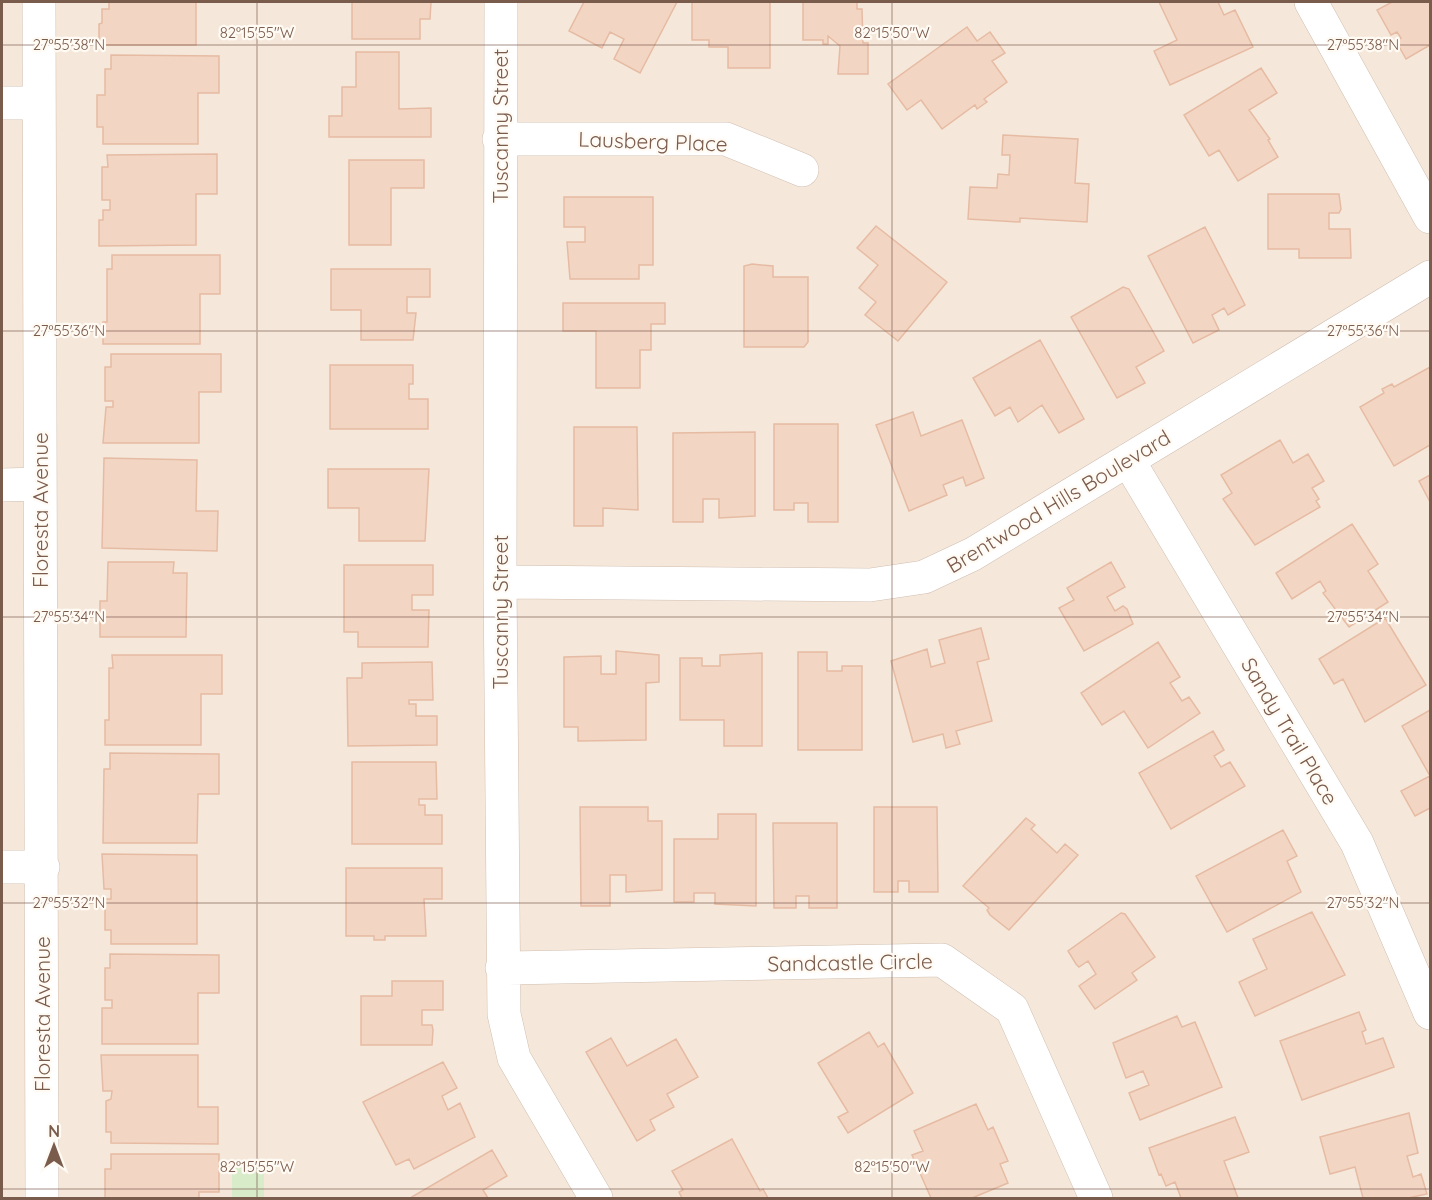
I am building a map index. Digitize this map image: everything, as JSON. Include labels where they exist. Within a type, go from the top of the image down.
[{"type":"street","name":"Floresta Avenue","points":[[39,2],[43,867],[42,1198]]},
{"type":"street","name":"Tuscanny Street","points":[[501,2],[500,582],[504,1014],[514,1058],[596,1198]]},
{"type":"street","points":[[1311,2],[1431,217]]},
{"type":"street","points":[[2,103],[38,103]]},
{"type":"street","name":"Lausberg Place","points":[[499,139],[726,139],[802,170]]},
{"type":"street","name":"Brentwood Hills Boulevard","points":[[500,582],[870,585],[908,581],[939,571],[964,559],[1431,277]]},
{"type":"street","name":"Sandy Trail Place","points":[[1128,460],[1357,843],[1431,1013]]},
{"type":"street","points":[[2,485],[40,484]]},
{"type":"street","points":[[2,867],[43,867]]},
{"type":"street","name":"Sandcastle Circle","points":[[502,968],[942,960],[1012,1009],[1096,1198]]},
{"type":"shaded area","points":[[2,2],[1430,2],[1430,1198],[2,1198]]},
{"type":"green space","points":[[232,1167],[264,1167],[264,1198],[232,1198]]},
{"type":"building","points":[[109,2],[196,2],[196,45],[99,45],[102,9],[109,9]]},
{"type":"building","points":[[352,2],[431,2],[430,19],[420,19],[420,39],[352,39]]},
{"type":"building","points":[[584,2],[677,2],[640,73],[614,59],[624,39],[610,32],[602,48],[569,31]]},
{"type":"building","points":[[692,2],[770,2],[770,68],[728,68],[728,47],[709,47],[709,40],[692,40]]},
{"type":"building","points":[[803,2],[857,2],[857,9],[862,9],[863,43],[868,43],[868,74],[838,74],[840,46],[828,36],[828,44],[823,44],[823,40],[803,40]]},
{"type":"building","points":[[1159,2],[1218,2],[1224,15],[1235,10],[1253,47],[1170,85],[1154,51],[1177,40]]},
{"type":"building","points":[[1392,2],[1430,2],[1430,45],[1406,59],[1396,41],[1401,38],[1397,32],[1391,35],[1377,10]]},
{"type":"building","points":[[967,27],[977,41],[990,32],[1005,53],[992,61],[1007,82],[984,99],[987,102],[977,109],[975,105],[942,129],[921,100],[907,110],[888,84]]},
{"type":"building","points":[[356,52],[399,52],[399,109],[431,108],[431,137],[329,137],[329,116],[342,116],[342,87],[356,87]]},
{"type":"building","points":[[111,55],[219,56],[219,93],[198,93],[198,144],[103,144],[103,127],[97,127],[97,95],[105,95],[105,69],[111,69]]},
{"type":"building","points":[[1261,68],[1277,93],[1249,110],[1270,139],[1268,140],[1278,157],[1238,181],[1219,150],[1209,156],[1184,115]]},
{"type":"building","points":[[1003,135],[1078,139],[1075,183],[1089,184],[1087,222],[1020,218],[1020,222],[968,219],[970,187],[997,188],[998,174],[1009,175],[1010,155],[1002,155]]},
{"type":"building","points":[[217,154],[217,194],[196,194],[196,245],[99,246],[99,220],[103,220],[103,210],[110,210],[110,200],[102,200],[102,167],[108,167],[107,155]]},
{"type":"building","points":[[349,160],[424,160],[424,188],[391,188],[391,245],[349,245]]},
{"type":"building","points":[[1268,194],[1339,194],[1341,209],[1339,213],[1329,213],[1329,229],[1350,229],[1351,258],[1299,258],[1299,249],[1268,249]]},
{"type":"building","points":[[564,197],[653,197],[653,265],[639,265],[639,279],[570,279],[567,242],[585,242],[585,227],[564,227]]},
{"type":"building","points":[[876,226],[947,282],[898,341],[865,315],[876,302],[859,288],[878,265],[857,248]]},
{"type":"building","points":[[1205,227],[1245,305],[1228,315],[1224,308],[1212,315],[1219,330],[1193,343],[1148,256]]},
{"type":"building","points":[[112,255],[220,255],[220,294],[200,294],[200,344],[103,344],[103,322],[107,322],[107,269],[112,269]]},
{"type":"building","points":[[752,264],[773,266],[773,277],[808,277],[808,342],[804,347],[744,347],[744,266]]},
{"type":"building","points":[[331,269],[430,269],[430,297],[407,297],[407,313],[416,313],[413,340],[361,340],[361,310],[331,310]]},
{"type":"building","points":[[1123,287],[1129,289],[1164,351],[1136,367],[1145,383],[1117,398],[1071,317]]},
{"type":"building","points":[[563,303],[665,303],[665,324],[651,324],[651,350],[640,350],[640,388],[596,388],[596,331],[563,331]]},
{"type":"building","points":[[1040,340],[1084,419],[1059,433],[1042,405],[1018,422],[1010,407],[995,416],[973,378]]},
{"type":"building","points":[[111,354],[221,354],[221,392],[199,392],[199,443],[103,443],[106,407],[113,407],[113,401],[105,401],[105,367],[111,367]]},
{"type":"building","points":[[330,365],[413,365],[413,384],[409,384],[409,399],[428,399],[428,429],[330,429]]},
{"type":"building","points":[[1430,367],[1430,445],[1394,466],[1360,407],[1384,393],[1382,389],[1392,384],[1394,387]]},
{"type":"building","points":[[913,412],[921,436],[962,420],[984,478],[966,486],[963,477],[943,485],[947,495],[909,511],[876,425]]},
{"type":"building","points":[[774,424],[838,424],[838,522],[808,522],[808,503],[794,503],[794,510],[774,510]]},
{"type":"building","points":[[574,427],[637,427],[638,510],[603,508],[603,526],[574,526]]},
{"type":"building","points":[[755,432],[755,516],[719,518],[719,499],[703,499],[703,522],[673,522],[673,433]]},
{"type":"building","points":[[1280,440],[1293,463],[1308,454],[1324,481],[1312,488],[1319,499],[1316,501],[1320,507],[1255,545],[1223,499],[1232,493],[1221,475]]},
{"type":"building","points":[[104,458],[197,460],[196,511],[218,511],[217,551],[102,548]]},
{"type":"building","points":[[328,469],[429,469],[425,541],[359,541],[359,508],[328,508]]},
{"type":"building","points":[[1430,475],[1430,502],[1419,481]]},
{"type":"building","points":[[1352,524],[1378,564],[1368,571],[1388,602],[1349,627],[1323,593],[1326,591],[1320,581],[1292,599],[1276,573]]},
{"type":"building","points":[[108,562],[174,562],[173,573],[187,573],[186,637],[100,637],[100,601],[107,601]]},
{"type":"building","points":[[1111,562],[1125,587],[1107,597],[1115,611],[1123,606],[1127,609],[1133,624],[1084,651],[1059,608],[1074,600],[1067,588]]},
{"type":"building","points":[[344,565],[433,565],[433,595],[412,595],[412,610],[429,610],[428,647],[358,647],[358,632],[344,632]]},
{"type":"building","points":[[1385,618],[1426,685],[1365,722],[1343,679],[1334,684],[1319,659]]},
{"type":"building","points":[[981,628],[989,659],[977,662],[992,721],[956,731],[960,744],[946,748],[943,734],[913,742],[891,661],[927,649],[931,667],[945,663],[939,640]]},
{"type":"building","points":[[1158,642],[1180,677],[1170,683],[1182,701],[1189,697],[1200,713],[1148,748],[1124,711],[1102,725],[1081,693]]},
{"type":"building","points":[[616,651],[659,655],[659,682],[646,683],[646,740],[578,741],[578,727],[564,727],[564,657],[601,656],[601,674],[616,674]]},
{"type":"building","points":[[798,652],[827,652],[827,671],[842,671],[842,666],[862,666],[862,750],[798,750]]},
{"type":"building","points":[[762,653],[762,746],[724,746],[724,720],[680,720],[680,658],[702,658],[702,666],[720,666],[720,655]]},
{"type":"building","points":[[112,655],[222,655],[222,694],[201,694],[201,745],[105,745],[105,720],[109,720],[109,668],[113,668]]},
{"type":"building","points":[[432,662],[433,700],[409,700],[409,704],[416,704],[416,716],[437,716],[437,745],[348,746],[347,678],[362,678],[362,663]]},
{"type":"building","points":[[1430,710],[1430,776],[1402,726]]},
{"type":"building","points":[[1213,731],[1224,750],[1214,756],[1221,767],[1230,762],[1245,786],[1171,829],[1139,773]]},
{"type":"building","points":[[110,753],[219,754],[219,794],[198,794],[197,843],[103,843],[104,769],[110,769]]},
{"type":"building","points":[[352,762],[436,762],[437,799],[419,799],[419,805],[425,805],[425,815],[442,815],[442,844],[352,844]]},
{"type":"building","points":[[1430,776],[1430,808],[1415,816],[1401,791]]},
{"type":"building","points":[[580,807],[648,807],[648,821],[662,821],[662,890],[626,892],[626,875],[610,875],[610,906],[581,906]]},
{"type":"building","points":[[874,807],[937,807],[938,892],[909,892],[909,881],[898,881],[898,892],[874,892]]},
{"type":"building","points":[[718,814],[756,814],[756,906],[715,904],[715,893],[694,893],[694,902],[674,902],[674,839],[718,839]]},
{"type":"building","points":[[1026,818],[1035,825],[1031,829],[1057,853],[1065,844],[1078,855],[1009,930],[990,915],[987,910],[989,908],[963,886]]},
{"type":"building","points":[[773,823],[837,823],[837,908],[809,908],[809,896],[796,896],[796,908],[774,908]]},
{"type":"building","points":[[1283,830],[1297,856],[1287,861],[1301,892],[1227,932],[1196,876]]},
{"type":"building","points":[[102,854],[197,855],[197,944],[111,944],[111,930],[105,930],[105,899],[111,899],[111,889],[104,889]]},
{"type":"building","points":[[346,868],[442,868],[442,899],[424,899],[426,936],[385,936],[385,940],[374,940],[374,936],[346,936]]},
{"type":"building","points":[[1312,912],[1345,975],[1255,1016],[1239,982],[1267,969],[1253,939]]},
{"type":"building","points":[[1121,913],[1125,914],[1155,957],[1132,973],[1137,980],[1095,1009],[1079,986],[1096,974],[1088,961],[1079,967],[1068,951]]},
{"type":"building","points":[[110,954],[219,955],[219,993],[198,993],[198,1044],[102,1044],[102,1008],[112,1008],[112,1000],[105,1000],[105,968],[110,968]]},
{"type":"building","points":[[392,981],[443,981],[443,1010],[422,1010],[422,1025],[432,1025],[432,1045],[361,1045],[361,996],[392,996]]},
{"type":"building","points":[[1359,1012],[1366,1030],[1362,1032],[1366,1044],[1383,1038],[1394,1067],[1302,1100],[1280,1041]]},
{"type":"building","points":[[1177,1016],[1182,1027],[1195,1022],[1222,1087],[1140,1120],[1129,1093],[1149,1085],[1143,1071],[1126,1078],[1113,1043]]},
{"type":"building","points":[[869,1032],[878,1047],[884,1043],[913,1093],[848,1133],[838,1117],[848,1112],[818,1063]]},
{"type":"building","points":[[611,1038],[627,1066],[676,1039],[698,1077],[667,1094],[674,1107],[650,1120],[655,1130],[637,1141],[586,1052]]},
{"type":"building","points":[[101,1055],[198,1055],[198,1107],[218,1107],[218,1144],[111,1143],[111,1132],[106,1132],[106,1101],[111,1099],[112,1091],[103,1091]]},
{"type":"building","points":[[443,1062],[457,1088],[442,1096],[448,1110],[460,1103],[475,1137],[414,1169],[409,1159],[396,1165],[363,1102]]},
{"type":"building","points":[[976,1104],[988,1130],[993,1127],[1008,1161],[1000,1164],[1008,1183],[972,1198],[931,1198],[912,1155],[923,1151],[914,1131]]},
{"type":"building","points":[[1409,1113],[1418,1153],[1407,1156],[1413,1177],[1421,1174],[1427,1194],[1408,1198],[1363,1198],[1355,1167],[1330,1174],[1320,1137]]},
{"type":"building","points":[[1235,1117],[1249,1152],[1224,1161],[1238,1198],[1181,1198],[1175,1182],[1166,1186],[1161,1174],[1159,1175],[1149,1148]]},
{"type":"building","points":[[732,1139],[760,1191],[763,1189],[768,1198],[682,1198],[679,1192],[683,1190],[672,1171]]},
{"type":"building","points":[[492,1150],[507,1176],[483,1190],[488,1198],[410,1198]]},
{"type":"building","points":[[111,1154],[219,1154],[219,1192],[199,1192],[199,1198],[105,1198],[105,1169],[111,1169]]}]
